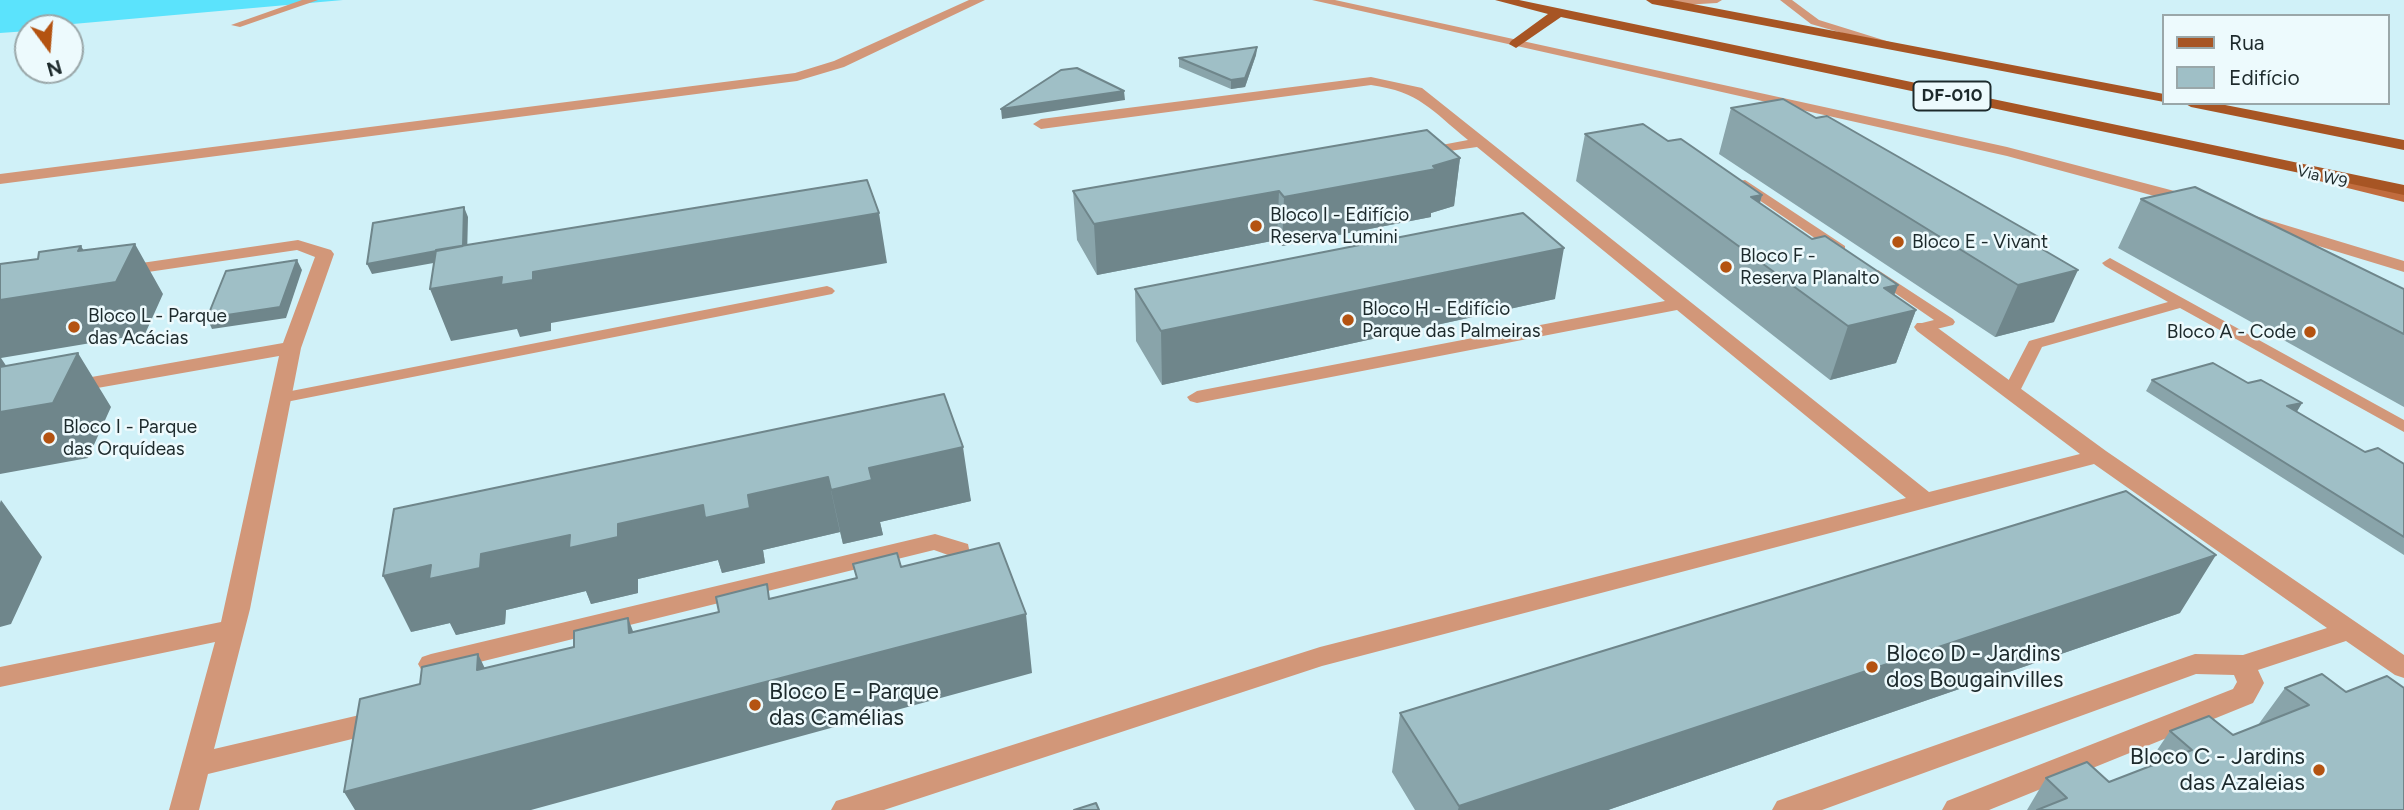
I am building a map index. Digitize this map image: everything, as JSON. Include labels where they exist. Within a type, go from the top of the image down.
[{"type":"main road","name":"DF-010","points":[[1501,0],[2404,190]]},
{"type":"main road","name":"DF-010","points":[[1658,1],[2162,98]]},
{"type":"main road","points":[[1516,44],[1559,12]]},
{"type":"main road","points":[[2201,105],[2404,145]]},
{"type":"street","points":[[0,179],[797,77],[839,64],[979,0]]},
{"type":"street","points":[[1318,0],[1915,129],[2116,177],[2206,205]]},
{"type":"street","points":[[1041,124],[1371,81],[1400,85],[1417,91],[1925,501]]},
{"type":"street","points":[[1400,157],[1481,142]]},
{"type":"street","name":"Via W9","points":[[2240,157],[2404,197]]},
{"type":"street","points":[[2232,213],[2404,267]]},
{"type":"street","points":[[108,273],[298,245],[325,254],[291,348],[232,629],[184,810]]},
{"type":"street","points":[[1197,397],[1680,304]]},
{"type":"street","points":[[1924,327],[2098,456],[2404,667]]},
{"type":"street","points":[[53,389],[291,348]]},
{"type":"street","points":[[846,810],[1320,657],[2098,456]]},
{"type":"street","points":[[431,664],[935,542],[960,550],[960,564],[929,581]]},
{"type":"street","points":[[0,677],[232,629]]},
{"type":"street","points":[[1787,810],[2195,664],[2243,665],[2350,631]]},
{"type":"street","points":[[1957,810],[2243,696],[2251,684],[2243,665]]},
{"type":"street","points":[[196,765],[408,714]]},
{"type":"lane","points":[[236,25],[313,0]]},
{"type":"lane","points":[[1658,1],[1717,0]]},
{"type":"lane","points":[[1785,0],[1815,22],[1897,46]]},
{"type":"lane","points":[[1726,171],[1848,254]]},
{"type":"lane","points":[[2110,263],[2404,427]]},
{"type":"lane","points":[[1870,269],[1947,322],[1924,327]]},
{"type":"lane","points":[[281,398],[486,355],[827,291]]},
{"type":"lane","points":[[2012,391],[2035,344],[2180,303]]},
{"type":"shaded area","points":[[0,0],[343,0],[84,23],[84,14],[14,14],[14,32],[0,33]]},
{"type":"building","points":[[1257,47],[1245,78],[1231,80],[1179,58]]},
{"type":"building","points":[[1077,68],[1124,91],[1001,109],[1061,70]]},
{"type":"building","points":[[1783,99],[1816,118],[1827,116],[2042,239],[2030,242],[2078,270],[2018,285],[1731,108]]},
{"type":"building","points":[[1643,124],[1668,141],[1681,139],[1762,195],[1751,197],[1812,239],[1825,236],[1898,285],[1884,288],[1916,310],[1848,326],[1585,134]]},
{"type":"building","points":[[1427,130],[1460,158],[1433,166],[1436,169],[1284,197],[1279,191],[1094,224],[1073,191]]},
{"type":"building","points":[[867,180],[879,213],[533,272],[533,280],[501,285],[502,277],[430,289],[436,250]]},
{"type":"building","points":[[2195,187],[2404,289],[2404,334],[2141,199]]},
{"type":"building","points":[[464,207],[463,246],[367,264],[373,223]]},
{"type":"building","points":[[1523,213],[1564,248],[1161,331],[1135,289]]},
{"type":"building","points":[[135,244],[116,282],[0,300],[0,264],[38,259],[39,252],[81,246],[78,251]]},
{"type":"building","points":[[297,260],[280,307],[207,318],[226,271]]},
{"type":"building","points":[[78,353],[53,403],[0,412],[0,367]]},
{"type":"building","points":[[2213,363],[2248,383],[2261,380],[2302,403],[2287,406],[2365,452],[2378,448],[2404,464],[2404,537],[2152,380]]},
{"type":"building","points":[[944,394],[963,447],[869,468],[872,480],[831,490],[828,477],[748,495],[750,508],[705,518],[703,505],[618,524],[618,537],[569,548],[570,535],[481,554],[480,568],[429,579],[431,565],[383,576],[394,509]]},
{"type":"building","points":[[2126,491],[2216,555],[1459,806],[1400,713]]},
{"type":"building","points":[[999,543],[1026,614],[344,792],[360,699],[420,684],[422,667],[478,654],[477,670],[574,647],[574,631],[628,618],[629,633],[719,612],[716,597],[767,584],[769,599],[857,578],[853,564],[897,553],[901,567]]},
{"type":"building","points":[[2322,674],[2346,692],[2387,676],[2404,688],[2404,810],[2037,810],[2067,798],[2046,778],[2087,762],[2109,782],[2192,750],[2170,731],[2209,716],[2233,735],[2309,705],[2285,688]]},
{"type":"building","points":[[1096,803],[1099,810],[1074,810]]},
{"type":"place","name":"Bloco I - Edifício Reserva Lumini","points":[[1256,226]]},
{"type":"place","name":"Bloco E - Vivant","points":[[1898,242]]},
{"type":"place","name":"Bloco F - Reserva Planalto","points":[[1726,267]]},
{"type":"place","name":"Bloco H - Edifício Parque das Palmeiras","points":[[1348,320]]},
{"type":"place","name":"Bloco L - Parque das Acácias","points":[[74,327]]},
{"type":"place","name":"Bloco A - Code","points":[[2310,332]]},
{"type":"place","name":"Bloco I - Parque das Orquídeas","points":[[49,438]]},
{"type":"place","name":"Bloco D - Jardins dos Bougainvilles","points":[[1872,667]]},
{"type":"place","name":"Bloco E - Parque das Camélias","points":[[755,705]]},
{"type":"place","name":"Bloco C - Jardins das Azaleias","points":[[2319,770]]}]
